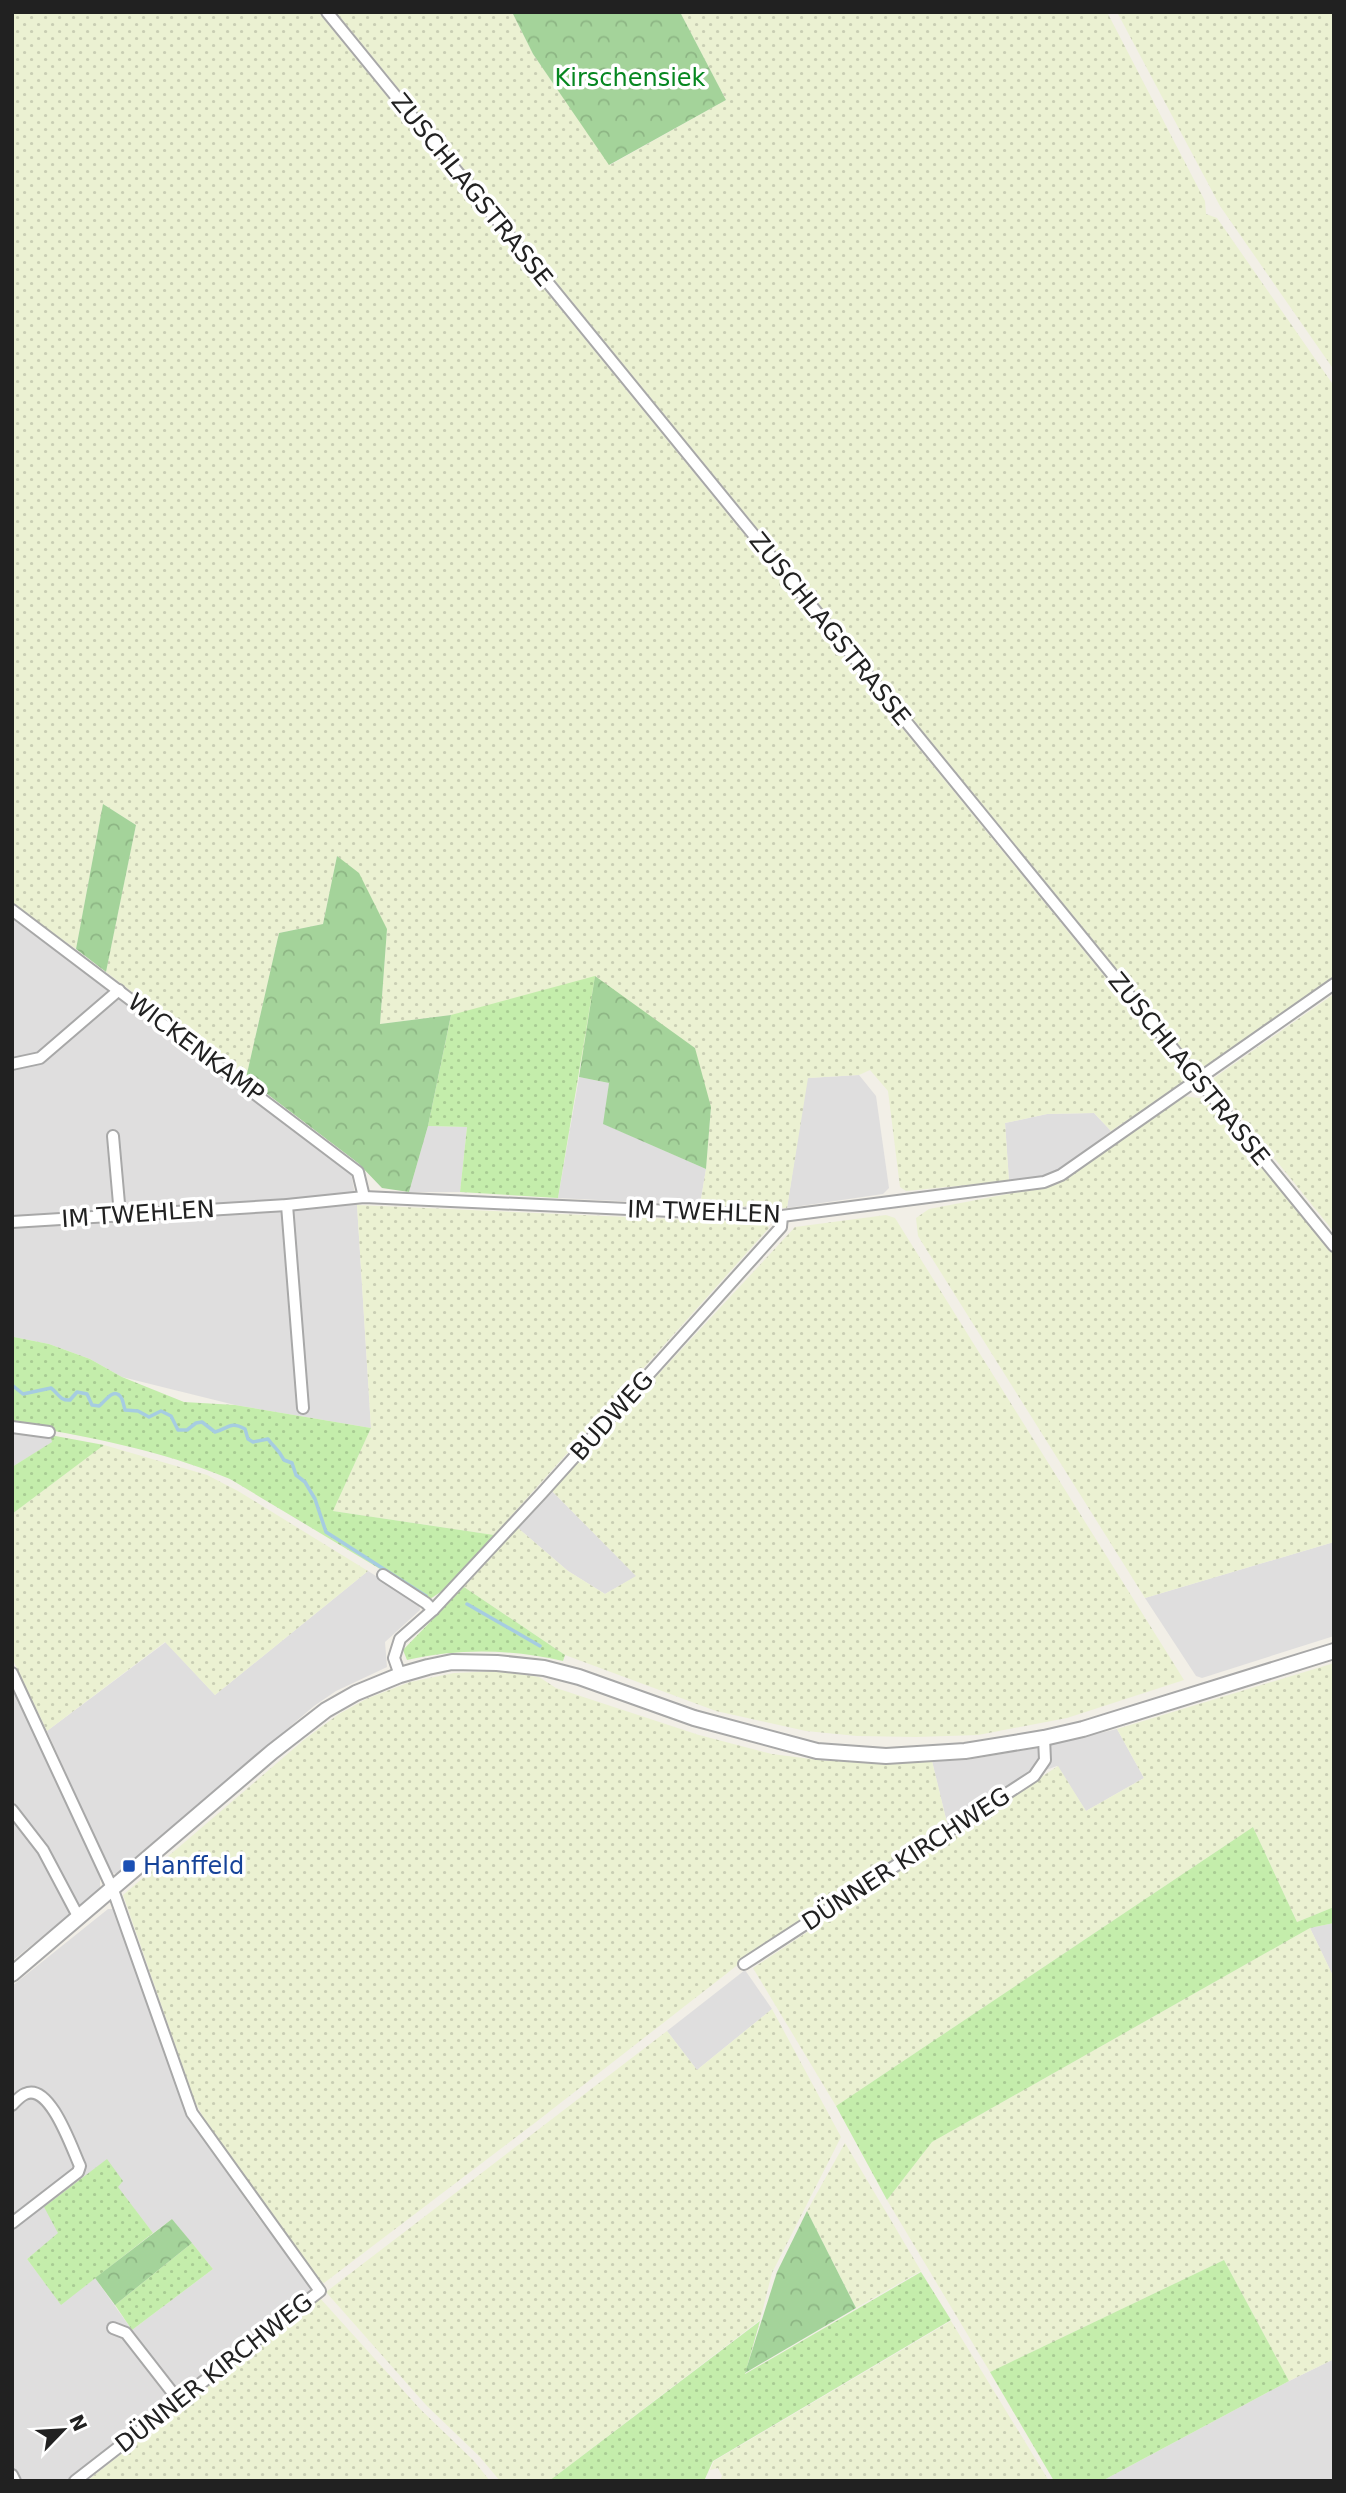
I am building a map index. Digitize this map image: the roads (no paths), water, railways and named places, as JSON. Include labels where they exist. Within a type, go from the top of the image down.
[{"type":"street","name":"ZUSCHLAGSTRASSE","points":[[327,12],[1334,1246]]},
{"type":"street","name":"WICKENKAMP","points":[[12,910],[358,1172],[364,1197]]},
{"type":"street","name":"IM TWEHLEN","points":[[12,1222],[287,1205],[364,1197],[782,1216],[1044,1182],[1061,1175],[1334,984]]},
{"type":"street","points":[[12,1063],[40,1058],[119,990]]},
{"type":"street","points":[[113,1136],[120,1215]]},
{"type":"street","points":[[287,1205],[303,1408]]},
{"type":"street","name":"BUDWEG","points":[[400,1675],[394,1658],[400,1639],[433,1611],[782,1227],[782,1216]]},
{"type":"street","points":[[12,1427],[49,1432]]},
{"type":"street","points":[[383,1575],[426,1603],[433,1611]]},
{"type":"street","points":[[12,1974],[272,1752],[326,1710],[356,1693],[400,1675],[452,1662],[544,1668],[579,1677],[694,1718],[817,1751],[899,1755],[965,1751],[1083,1729],[1334,1651]]},
{"type":"street","points":[[12,1674],[113,1890]]},
{"type":"street","name":"DÜNNER KIRCHWEG","points":[[744,1964],[1034,1776],[1045,1760],[1044,1738]]},
{"type":"street","points":[[12,1810],[43,1850],[79,1918]]},
{"type":"street","name":"DÜNNER KIRCHWEG","points":[[75,2481],[320,2291],[192,2113],[113,1890]]},
{"type":"street","points":[[12,2105],[25,2094],[33,2092],[50,2102],[80,2166],[78,2172],[12,2223]]},
{"type":"street","points":[[113,2328],[126,2333],[179,2401]]},
{"type":"street","points":[[12,2475],[15,2481]]},
{"type":"waterway","points":[[12,1385],[23,1394],[51,1388],[67,1400],[77,1392],[87,1394],[92,1405],[99,1406],[116,1394],[122,1399],[125,1410],[138,1411],[149,1417],[161,1411],[171,1416],[178,1430],[187,1430],[202,1422],[215,1432],[230,1426],[240,1427],[245,1429],[248,1439],[253,1442],[268,1439],[284,1460],[292,1463],[296,1475],[305,1482],[315,1499],[326,1532],[426,1596]]},
{"type":"waterway","points":[[467,1604],[540,1646]]},
{"type":"place","name":"Hanffeld","points":[[129,1866]]},
{"type":"park label","name":"Kirschensiek","points":[[630,78]]}]
